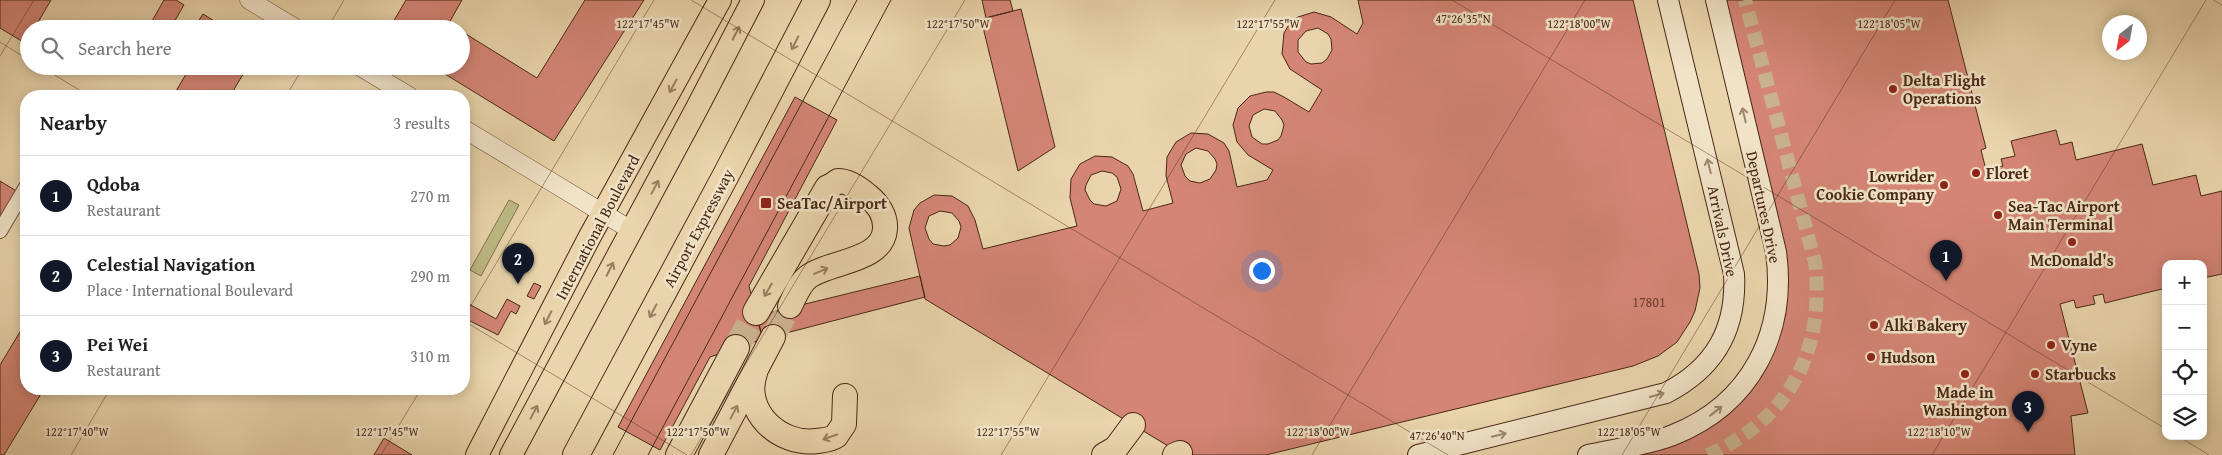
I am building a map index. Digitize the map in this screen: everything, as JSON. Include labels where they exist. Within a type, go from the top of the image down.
[{"type":"highway","name":"Airport Expressway","points":[[576,455],[817,0]]},
{"type":"highway","points":[[756,312],[828,188],[838,181],[849,183],[873,200],[885,221],[883,240],[870,253],[819,271],[807,278],[797,291],[790,306]]},
{"type":"highway","points":[[711,455],[773,337]]},
{"type":"highway","points":[[679,455],[736,348]]},
{"type":"highway","points":[[754,373],[752,388],[758,409],[768,425],[790,439],[807,442],[836,436],[844,424],[845,396]]},
{"type":"highway","points":[[1104,455],[1116,448],[1133,425]]},
{"type":"main road","name":"International Boulevard","points":[[477,455],[603,214],[720,0]]},
{"type":"main road","name":"International Boulevard","points":[[511,455],[753,0]]},
{"type":"main road","name":"Arrivals Drive","points":[[1418,455],[1666,393],[1694,375],[1717,350],[1731,320],[1734,303],[1734,274],[1668,0]]},
{"type":"main road","name":"Departures Drive","points":[[1588,455],[1672,436],[1694,426],[1715,413],[1735,395],[1751,374],[1764,351],[1773,326],[1778,300],[1779,274],[1776,252],[1716,0]]},
{"type":"street","points":[[249,0],[282,20]]},
{"type":"street","points":[[374,75],[399,90]]},
{"type":"street","points":[[470,133],[631,230]]},
{"type":"street","points":[[0,231],[20,197]]},
{"type":"shaded area","points":[[509,200],[519,205],[481,276],[470,270]]},
{"type":"building","points":[[0,0],[51,0],[39,20],[20,20],[20,40],[0,28]]},
{"type":"building","points":[[164,0],[176,0],[184,5],[175,20],[153,20]]},
{"type":"building","points":[[406,0],[462,0],[451,20],[394,20]]},
{"type":"building","points":[[585,0],[644,0],[554,141],[447,75],[470,75],[470,37],[537,78]]},
{"type":"building","points":[[982,0],[1010,0],[1013,11],[986,18]]},
{"type":"building","points":[[1358,0],[1633,0],[1699,274],[1700,288],[1695,311],[1677,342],[1658,356],[1633,366],[1266,455],[1183,455],[925,299],[909,228],[914,210],[920,203],[934,195],[952,196],[968,206],[975,220],[983,249],[1077,226],[1070,198],[1071,179],[1080,164],[1095,156],[1112,157],[1128,166],[1133,174],[1143,211],[1173,203],[1166,176],[1167,157],[1176,142],[1191,133],[1208,134],[1224,143],[1229,151],[1237,187],[1267,180],[1273,170],[1248,155],[1237,142],[1233,125],[1238,108],[1250,96],[1274,92],[1309,112],[1322,90],[1290,69],[1282,54],[1284,33],[1291,21],[1314,12],[1331,17],[1357,34],[1363,23]],"holes":[[[1318,28],[1328,34],[1331,39],[1332,50],[1327,59],[1322,63],[1311,64],[1306,62],[1298,52],[1298,40],[1306,31]],[[1264,109],[1275,111],[1284,125],[1278,140],[1262,144],[1252,137],[1249,126],[1253,115]],[[1196,148],[1208,151],[1217,164],[1216,170],[1210,179],[1200,183],[1190,181],[1185,176],[1181,165],[1186,154]],[[1102,171],[1112,173],[1117,177],[1121,189],[1117,201],[1106,206],[1094,204],[1090,200],[1085,190],[1091,175]],[[940,211],[952,213],[959,221],[961,227],[958,238],[950,245],[944,246],[933,244],[925,228],[929,216]]]},
{"type":"building","name":"Sea-Tac Airport Main Terminal","points":[[1720,0],[1948,0],[1986,148],[1981,150],[1986,170],[2003,166],[2001,159],[2015,156],[2011,141],[2056,130],[2060,145],[2072,142],[2076,160],[2142,144],[2153,185],[2196,175],[2201,196],[2222,191],[2222,274],[2207,277],[2207,260],[2162,260],[2162,289],[2105,303],[2103,294],[2093,296],[2095,304],[2076,308],[2074,300],[2060,304],[2088,413],[2071,416],[2075,455],[1617,455],[1705,428],[1781,321]]},
{"type":"building","points":[[1021,9],[1055,147],[1018,171],[981,19]]},
{"type":"building","points":[[203,14],[213,20],[199,20]]},
{"type":"building","points":[[186,75],[243,75],[234,90],[177,90]]},
{"type":"building","name":"SeaTac/Airport","points":[[795,97],[837,120],[749,286],[763,339],[710,357],[660,450],[618,427]]},
{"type":"building","points":[[0,181],[18,192],[0,221]]},
{"type":"building","points":[[920,276],[925,297],[763,339],[756,316]]},
{"type":"building","points":[[534,283],[541,286],[534,299],[527,296]]},
{"type":"building","points":[[507,299],[520,306],[516,314],[511,311],[498,335],[470,321],[470,305],[496,319]]},
{"type":"building","points":[[20,332],[20,395],[40,395],[4,455],[0,455],[0,365]]},
{"type":"building","points":[[384,438],[412,455],[374,455]]},
{"type":"tunnel","points":[[1708,455],[1737,440],[1761,422],[1781,401],[1796,378],[1807,352],[1814,324],[1817,294],[1815,262],[1745,0]]},
{"type":"tunnel","points":[[773,337],[790,306]]},
{"type":"tunnel","points":[[736,348],[756,312]]},
{"type":"tram line","points":[[613,455],[857,0]]},
{"type":"tram line","points":[[648,455],[891,0]]},
{"type":"place","name":"Delta Flight Operations","points":[[1893,89]]},
{"type":"place","name":"Floret","points":[[1976,173]]},
{"type":"place","name":"Lowrider Cookie Company","points":[[1944,185]]},
{"type":"place","name":"SeaTac/Airport","points":[[766,203]]},
{"type":"place","name":"Sea-Tac Airport Main Terminal","points":[[1998,215]]},
{"type":"place","name":"McDonald's","points":[[2072,242]]},
{"type":"place","name":"Qdoba","points":[[1946,281]]},
{"type":"place","name":"Celestial Navigation","points":[[518,284]]},
{"type":"place","name":"Alki Bakery","points":[[1874,325]]},
{"type":"place","name":"Vyne","points":[[2051,345]]},
{"type":"place","name":"Hudson","points":[[1871,357]]},
{"type":"place","name":"Made in Washington","points":[[1965,374]]},
{"type":"place","name":"Starbucks","points":[[2035,374]]},
{"type":"place","name":"Pei Wei","points":[[2028,432]]}]
